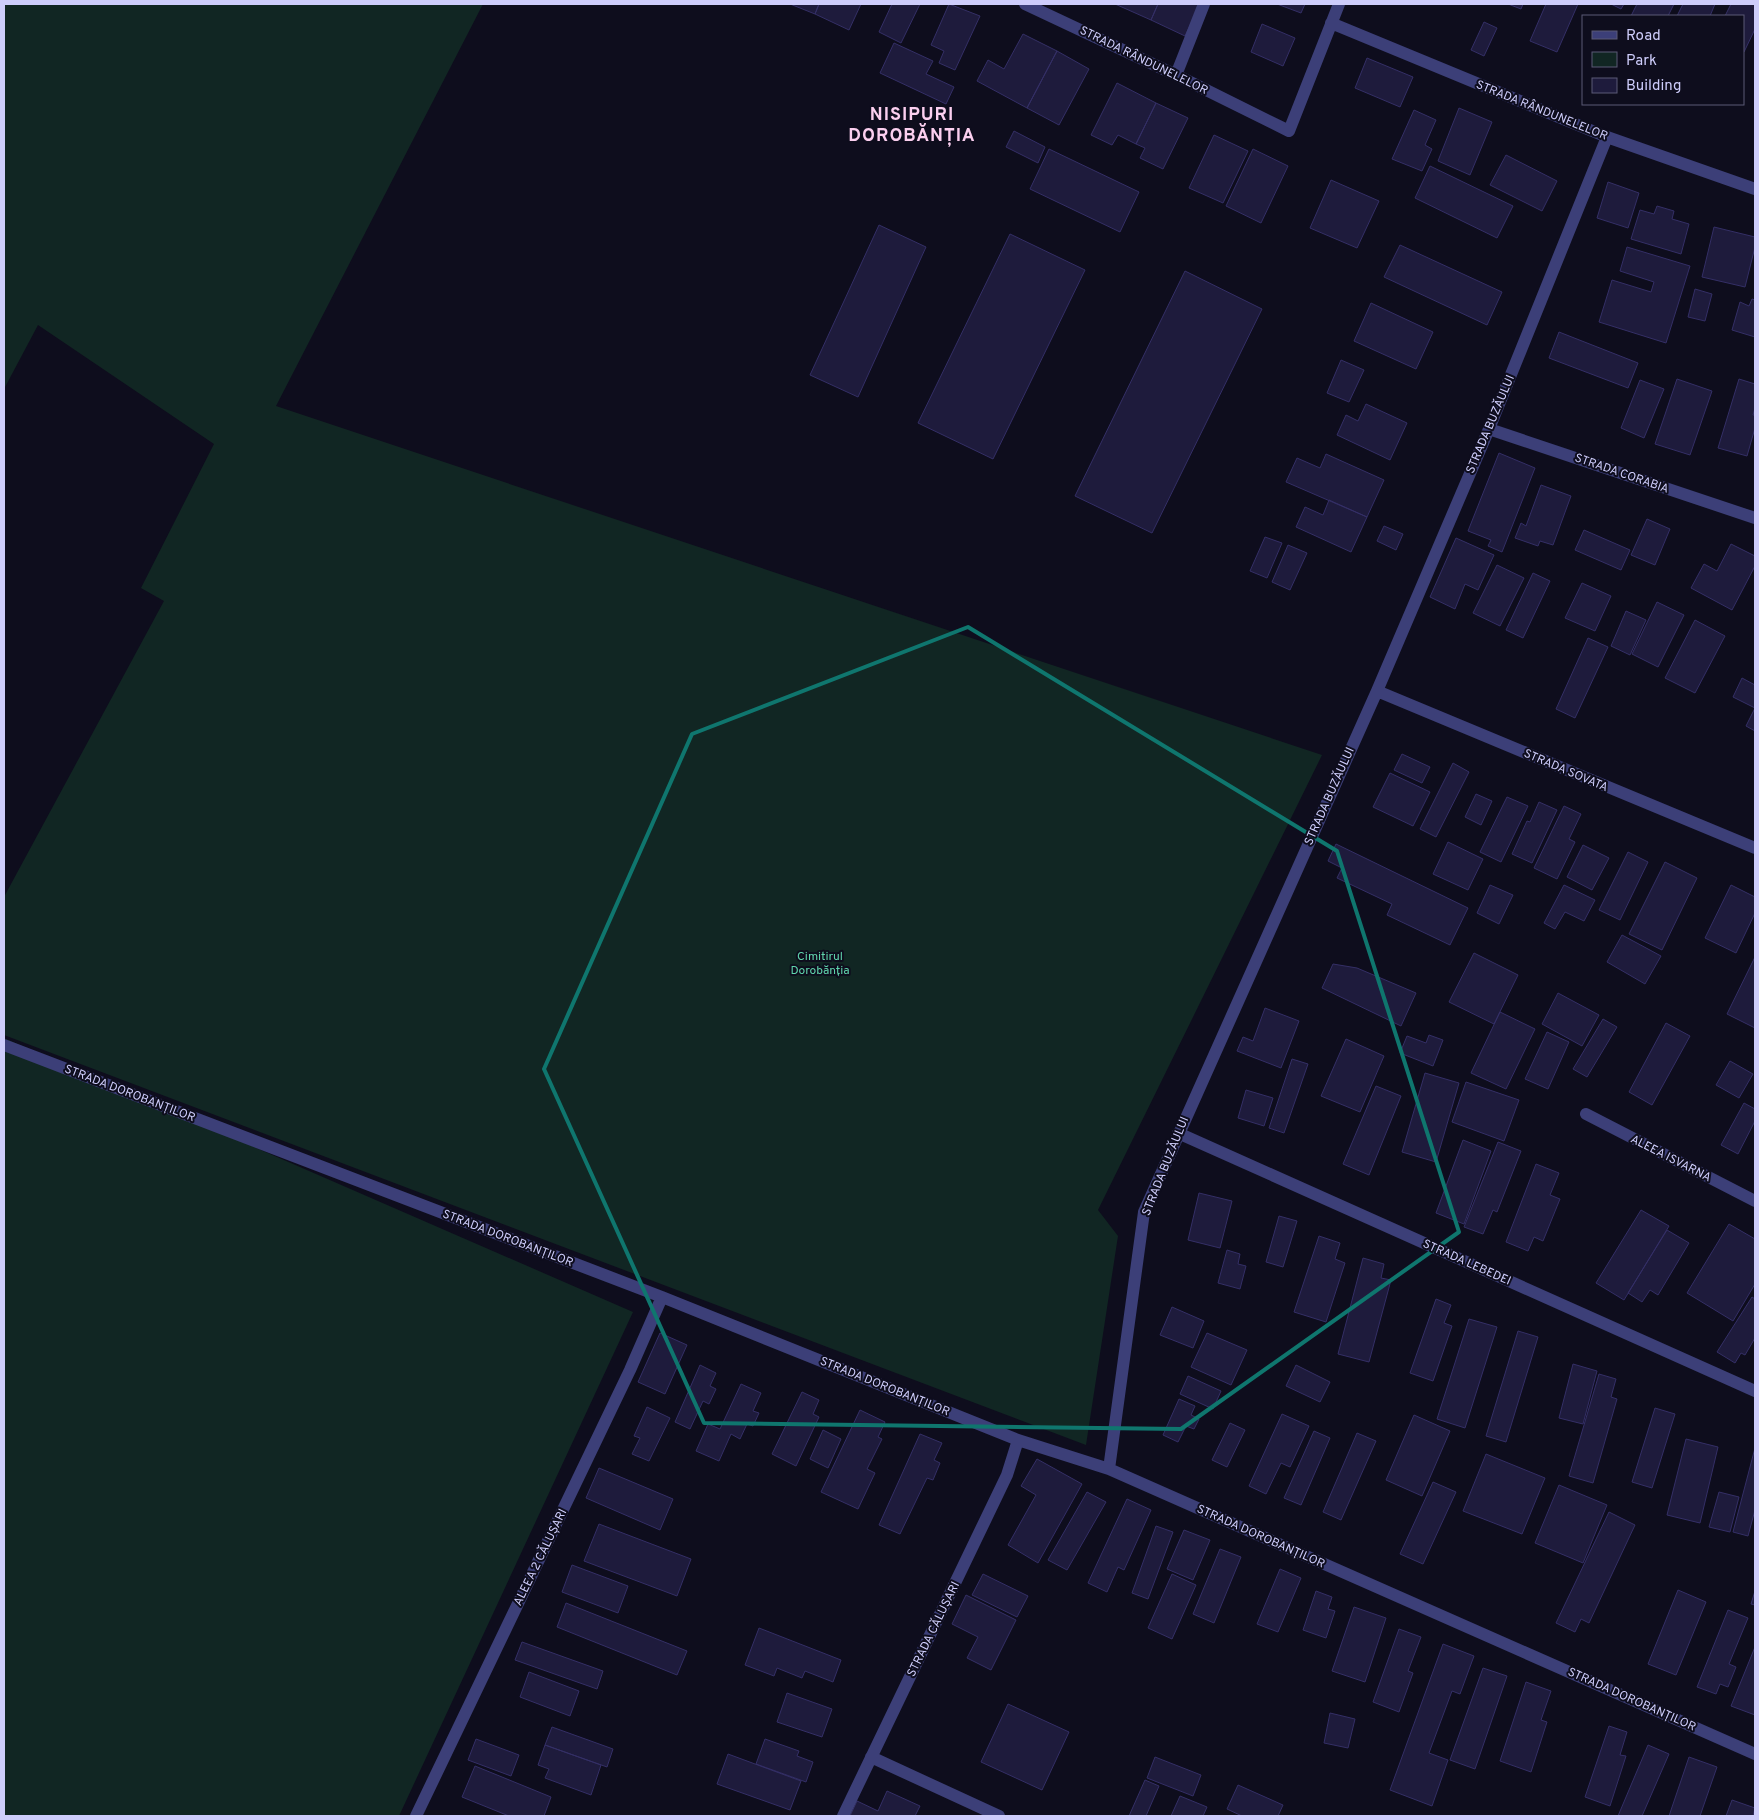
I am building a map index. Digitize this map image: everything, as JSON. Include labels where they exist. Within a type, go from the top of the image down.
[{"type":"street","name":"STRADA RÂNDUNELELOR","points":[[1025,4],[1289,131],[1331,23],[1607,137],[1755,189]]},
{"type":"street","points":[[1176,75],[1204,4]]},
{"type":"street","points":[[1331,23],[1339,4]]},
{"type":"street","name":"STRADA BUZĂULUI","points":[[1109,1469],[1144,1212],[1376,691],[1489,428],[1607,137]]},
{"type":"street","name":"STRADA CORABIA","points":[[1489,428],[1755,518]]},
{"type":"street","name":"STRADA SOVATA","points":[[1376,691],[1755,848]]},
{"type":"street","name":"STRADA DOROBANȚILOR","points":[[4,1045],[662,1297],[1018,1440],[1109,1469],[1755,1754]]},
{"type":"street","name":"ALEEA ISVARNA","points":[[1586,1114],[1755,1201]]},
{"type":"street","name":"STRADA LEBEDEI","points":[[1178,1133],[1755,1391]]},
{"type":"street","name":"ALEEA 2 CĂLUȘARI","points":[[416,1816],[630,1370],[662,1297]]},
{"type":"street","name":"STRADA CĂLUȘARI","points":[[843,1816],[1007,1475],[1018,1440]]},
{"type":"street","points":[[871,1757],[999,1816]]},
{"type":"highlighted area","points":[[968,627],[1337,851],[1459,1232],[1181,1429],[704,1423],[544,1069],[692,734]]},
{"type":"green space","name":"Cimitirul Dorobănția","points":[[4,4],[483,4],[276,406],[1322,755],[1098,1210],[1118,1236],[1086,1445],[4,1035],[4,897],[164,601],[141,588],[214,444],[38,325],[4,389]]},
{"type":"green space","points":[[4,1038],[633,1312],[399,1816],[4,1816]]},
{"type":"building","points":[[790,4],[819,4],[815,14]]},
{"type":"building","points":[[819,4],[861,4],[849,30],[815,14]]},
{"type":"building","points":[[892,4],[920,4],[901,43],[879,32]]},
{"type":"building","points":[[949,4],[980,16],[955,70],[939,63],[944,51],[931,45]]},
{"type":"building","points":[[1115,4],[1158,4],[1151,20]]},
{"type":"building","points":[[1158,4],[1200,4],[1185,36],[1151,20]]},
{"type":"building","points":[[1277,4],[1305,4],[1301,13]]},
{"type":"building","points":[[1508,4],[1523,4],[1521,9]]},
{"type":"building","points":[[1546,4],[1578,4],[1557,52],[1530,41]]},
{"type":"building","points":[[1611,4],[1624,4],[1621,9]]},
{"type":"building","points":[[1637,4],[1674,4],[1668,15],[1632,15]]},
{"type":"building","points":[[1683,4],[1715,4],[1710,15],[1678,15]]},
{"type":"building","points":[[1731,4],[1755,4],[1755,29],[1744,52],[1744,15],[1726,15]]},
{"type":"building","points":[[1484,22],[1497,28],[1484,56],[1471,50]]},
{"type":"building","points":[[1262,24],[1295,38],[1283,66],[1251,52]]},
{"type":"building","points":[[1023,34],[1057,51],[1027,108],[977,81],[988,60],[1004,69]]},
{"type":"building","points":[[894,43],[933,61],[926,74],[954,87],[946,104],[880,73]]},
{"type":"building","points":[[1057,51],[1089,69],[1059,125],[1027,108]]},
{"type":"building","points":[[1367,58],[1413,77],[1400,107],[1355,88]]},
{"type":"building","points":[[1117,83],[1156,103],[1136,144],[1118,135],[1112,145],[1091,135]]},
{"type":"building","points":[[1156,103],[1188,118],[1163,169],[1140,158],[1145,148],[1136,144]]},
{"type":"building","points":[[1459,108],[1492,122],[1470,175],[1438,161]]},
{"type":"building","points":[[1414,110],[1436,120],[1425,145],[1432,149],[1422,171],[1392,159]]},
{"type":"building","points":[[1014,131],[1045,147],[1038,163],[1006,147]]},
{"type":"building","points":[[1214,135],[1248,151],[1223,203],[1189,188]]},
{"type":"building","points":[[1049,149],[1139,192],[1120,232],[1030,189]]},
{"type":"building","points":[[1253,149],[1288,166],[1261,223],[1226,206]]},
{"type":"building","points":[[1506,155],[1557,181],[1542,211],[1490,185]]},
{"type":"building","points":[[1430,166],[1513,206],[1497,238],[1415,198]]},
{"type":"building","points":[[1331,180],[1379,201],[1357,248],[1310,228]]},
{"type":"building","points":[[1608,182],[1639,193],[1628,228],[1597,218]]},
{"type":"building","points":[[1657,206],[1674,211],[1672,219],[1689,224],[1681,254],[1631,239],[1640,210],[1654,214]]},
{"type":"building","points":[[879,225],[926,247],[858,397],[810,375]]},
{"type":"building","points":[[1714,227],[1755,237],[1755,247],[1745,287],[1702,277]]},
{"type":"building","points":[[1010,234],[1085,270],[993,459],[918,423]]},
{"type":"building","points":[[1400,245],[1502,292],[1487,325],[1384,277]]},
{"type":"building","points":[[1627,247],[1690,266],[1666,343],[1599,322],[1612,280],[1651,292],[1654,282],[1620,271]]},
{"type":"building","points":[[1185,271],[1262,309],[1152,533],[1075,496]]},
{"type":"building","points":[[1695,289],[1712,294],[1705,321],[1688,317]]},
{"type":"building","points":[[1752,299],[1755,300],[1755,337],[1732,330],[1740,302],[1749,306]]},
{"type":"building","points":[[1371,303],[1433,332],[1416,369],[1354,341]]},
{"type":"building","points":[[1559,332],[1638,363],[1628,388],[1549,358]]},
{"type":"building","points":[[1341,360],[1364,370],[1349,402],[1327,393]]},
{"type":"building","points":[[1677,379],[1712,391],[1690,455],[1655,444]]},
{"type":"building","points":[[1739,379],[1755,384],[1755,408],[1753,415],[1755,415],[1755,428],[1747,456],[1718,448]]},
{"type":"building","points":[[1640,380],[1664,389],[1644,438],[1621,428]]},
{"type":"building","points":[[1366,404],[1407,423],[1390,460],[1337,435],[1346,415],[1358,421]]},
{"type":"building","points":[[1499,453],[1535,468],[1502,552],[1488,546],[1491,540],[1468,531]]},
{"type":"building","points":[[1326,454],[1384,480],[1367,517],[1286,482],[1297,458],[1320,468]]},
{"type":"building","points":[[1541,485],[1571,496],[1553,545],[1540,541],[1538,546],[1515,538],[1521,523],[1526,526]]},
{"type":"building","points":[[1329,500],[1367,517],[1351,552],[1296,527],[1305,507],[1323,515]]},
{"type":"building","points":[[1647,519],[1670,529],[1655,565],[1631,555]]},
{"type":"building","points":[[1384,526],[1403,534],[1396,550],[1377,541]]},
{"type":"building","points":[[1584,530],[1630,550],[1621,570],[1575,550]]},
{"type":"building","points":[[1265,537],[1282,543],[1267,578],[1250,571]]},
{"type":"building","points":[[1456,538],[1494,555],[1478,590],[1465,584],[1455,609],[1430,597]]},
{"type":"building","points":[[1731,544],[1755,556],[1755,566],[1732,610],[1691,588],[1704,564],[1717,571]]},
{"type":"building","points":[[1288,545],[1307,553],[1290,590],[1272,582]]},
{"type":"building","points":[[1497,565],[1524,578],[1500,626],[1473,613]]},
{"type":"building","points":[[1533,573],[1550,581],[1523,638],[1506,630]]},
{"type":"building","points":[[1582,583],[1611,596],[1595,631],[1565,618]]},
{"type":"building","points":[[1657,602],[1684,615],[1658,667],[1632,654]]},
{"type":"building","points":[[1626,611],[1646,620],[1630,655],[1611,646]]},
{"type":"building","points":[[1695,620],[1725,636],[1695,693],[1665,678]]},
{"type":"building","points":[[1588,638],[1608,647],[1575,718],[1556,709]]},
{"type":"building","points":[[1742,678],[1755,685],[1755,708],[1733,697]]},
{"type":"building","points":[[1755,708],[1755,731],[1746,726]]},
{"type":"building","points":[[1402,754],[1430,767],[1422,783],[1394,770]]},
{"type":"building","points":[[1453,763],[1469,772],[1436,837],[1420,829]]},
{"type":"building","points":[[1390,773],[1430,792],[1413,826],[1373,807]]},
{"type":"building","points":[[1476,794],[1492,801],[1481,825],[1465,817]]},
{"type":"building","points":[[1507,797],[1528,806],[1501,862],[1480,852]]},
{"type":"building","points":[[1539,802],[1557,810],[1532,863],[1512,854],[1527,821],[1530,822]]},
{"type":"building","points":[[1564,806],[1581,814],[1569,839],[1575,842],[1557,879],[1534,868]]},
{"type":"building","points":[[1448,842],[1483,859],[1468,890],[1433,874]]},
{"type":"building","points":[[1336,844],[1468,908],[1450,945],[1387,915],[1392,904],[1337,878],[1342,868],[1328,861]]},
{"type":"building","points":[[1583,845],[1609,858],[1592,890],[1567,877]]},
{"type":"building","points":[[1628,852],[1648,862],[1620,920],[1599,910]]},
{"type":"building","points":[[1665,862],[1697,878],[1662,950],[1629,934]]},
{"type":"building","points":[[1490,885],[1513,895],[1499,924],[1477,913]]},
{"type":"building","points":[[1564,885],[1595,900],[1584,921],[1565,912],[1555,929],[1544,923]]},
{"type":"building","points":[[1731,885],[1755,897],[1755,913],[1736,953],[1705,938]]},
{"type":"building","points":[[1622,935],[1661,956],[1645,984],[1607,962]]},
{"type":"building","points":[[1474,953],[1518,975],[1494,1024],[1449,1002]]},
{"type":"building","points":[[1755,957],[1755,1028],[1727,1014]]},
{"type":"building","points":[[1333,964],[1357,968],[1416,993],[1401,1026],[1322,988]]},
{"type":"building","points":[[1558,993],[1599,1015],[1582,1046],[1542,1024]]},
{"type":"building","points":[[1265,1008],[1299,1021],[1281,1068],[1237,1051],[1243,1037],[1253,1041]]},
{"type":"building","points":[[1500,1012],[1535,1029],[1506,1089],[1471,1073]]},
{"type":"building","points":[[1603,1019],[1617,1027],[1587,1077],[1573,1069]]},
{"type":"building","points":[[1666,1023],[1690,1036],[1652,1105],[1629,1092]]},
{"type":"building","points":[[1547,1032],[1569,1042],[1548,1089],[1525,1079]]},
{"type":"building","points":[[1429,1035],[1443,1040],[1433,1066],[1400,1053],[1407,1036],[1426,1043]]},
{"type":"building","points":[[1346,1039],[1384,1056],[1360,1112],[1321,1096]]},
{"type":"building","points":[[1292,1059],[1308,1064],[1284,1133],[1269,1128]]},
{"type":"building","points":[[1730,1061],[1753,1074],[1739,1098],[1716,1085]]},
{"type":"building","points":[[1425,1073],[1459,1083],[1436,1162],[1402,1152]]},
{"type":"building","points":[[1466,1082],[1519,1100],[1504,1141],[1452,1122]]},
{"type":"building","points":[[1376,1086],[1401,1096],[1369,1175],[1343,1164]]},
{"type":"building","points":[[1246,1090],[1273,1098],[1264,1126],[1238,1118]]},
{"type":"building","points":[[1744,1103],[1755,1109],[1755,1121],[1738,1154],[1721,1145]]},
{"type":"building","points":[[1463,1140],[1491,1151],[1464,1224],[1436,1213]]},
{"type":"building","points":[[1498,1142],[1521,1151],[1497,1212],[1493,1210],[1483,1234],[1464,1227]]},
{"type":"building","points":[[1536,1164],[1559,1173],[1550,1195],[1560,1199],[1543,1241],[1534,1237],[1528,1251],[1506,1242]]},
{"type":"building","points":[[1199,1193],[1232,1201],[1220,1248],[1188,1240]]},
{"type":"building","points":[[1641,1210],[1669,1226],[1624,1300],[1596,1283]]},
{"type":"building","points":[[1279,1216],[1297,1221],[1283,1267],[1266,1262]]},
{"type":"building","points":[[1729,1224],[1755,1239],[1755,1284],[1733,1321],[1687,1293]]},
{"type":"building","points":[[1667,1230],[1689,1243],[1658,1295],[1650,1290],[1642,1302],[1628,1293]]},
{"type":"building","points":[[1319,1236],[1340,1243],[1335,1259],[1345,1263],[1326,1322],[1294,1312]]},
{"type":"building","points":[[1227,1250],[1240,1254],[1238,1264],[1246,1266],[1240,1289],[1218,1283]]},
{"type":"building","points":[[1363,1258],[1384,1264],[1381,1278],[1391,1280],[1369,1362],[1338,1354]]},
{"type":"building","points":[[1752,1297],[1755,1299],[1755,1338],[1745,1355],[1741,1353],[1735,1363],[1717,1352]]},
{"type":"building","points":[[1436,1299],[1451,1305],[1444,1323],[1452,1326],[1433,1381],[1410,1373]]},
{"type":"building","points":[[1172,1307],[1204,1321],[1193,1348],[1160,1335]]},
{"type":"building","points":[[1469,1319],[1497,1327],[1465,1428],[1437,1419]]},
{"type":"building","points":[[1518,1331],[1538,1337],[1506,1442],[1486,1436]]},
{"type":"building","points":[[660,1333],[687,1345],[665,1394],[638,1382]]},
{"type":"building","points":[[1207,1333],[1247,1350],[1231,1385],[1191,1367]]},
{"type":"building","points":[[1573,1364],[1597,1371],[1583,1424],[1559,1418]]},
{"type":"building","points":[[700,1365],[716,1373],[710,1386],[716,1389],[709,1404],[703,1401],[690,1429],[675,1422]]},
{"type":"building","points":[[1296,1365],[1330,1382],[1320,1402],[1286,1386]]},
{"type":"building","points":[[1599,1374],[1616,1379],[1611,1397],[1617,1399],[1593,1483],[1569,1476]]},
{"type":"building","points":[[1188,1376],[1221,1391],[1213,1409],[1180,1394]]},
{"type":"building","points":[[741,1384],[761,1393],[753,1411],[759,1413],[753,1426],[747,1424],[740,1439],[731,1434],[719,1461],[696,1451],[708,1424],[720,1429]]},
{"type":"building","points":[[802,1392],[819,1400],[813,1414],[819,1417],[796,1466],[772,1454]]},
{"type":"building","points":[[1179,1399],[1195,1406],[1191,1415],[1199,1419],[1194,1429],[1186,1426],[1178,1442],[1163,1435]]},
{"type":"building","points":[[647,1407],[670,1418],[649,1461],[632,1454],[640,1438],[634,1436]]},
{"type":"building","points":[[1655,1408],[1675,1414],[1652,1488],[1632,1482]]},
{"type":"building","points":[[860,1410],[885,1422],[878,1437],[882,1439],[867,1469],[875,1473],[858,1509],[821,1492]]},
{"type":"building","points":[[1282,1414],[1309,1426],[1290,1467],[1281,1463],[1266,1494],[1249,1486]]},
{"type":"building","points":[[1414,1415],[1450,1431],[1422,1496],[1386,1480]]},
{"type":"building","points":[[1230,1423],[1245,1430],[1227,1467],[1212,1460]]},
{"type":"building","points":[[823,1430],[841,1439],[828,1468],[810,1459]]},
{"type":"building","points":[[1314,1431],[1330,1438],[1301,1505],[1284,1498]]},
{"type":"building","points":[[1357,1433],[1376,1441],[1341,1520],[1323,1512]]},
{"type":"building","points":[[920,1434],[942,1443],[934,1460],[940,1463],[933,1480],[927,1478],[900,1534],[879,1525]]},
{"type":"building","points":[[1686,1439],[1718,1447],[1700,1523],[1667,1515]]},
{"type":"building","points":[[1755,1448],[1755,1510],[1748,1536],[1733,1532]]},
{"type":"building","points":[[1486,1454],[1545,1478],[1522,1534],[1463,1511]]},
{"type":"building","points":[[1037,1459],[1082,1484],[1038,1563],[1008,1545],[1036,1495],[1021,1486]]},
{"type":"building","points":[[599,1468],[673,1499],[660,1530],[586,1498]]},
{"type":"building","points":[[1433,1482],[1456,1492],[1423,1564],[1400,1554]]},
{"type":"building","points":[[1559,1485],[1607,1505],[1583,1563],[1535,1543]]},
{"type":"building","points":[[1087,1492],[1106,1502],[1067,1570],[1048,1560]]},
{"type":"building","points":[[1719,1492],[1739,1497],[1730,1532],[1709,1527]]},
{"type":"building","points":[[1127,1499],[1151,1510],[1124,1570],[1118,1567],[1107,1592],[1088,1583]]},
{"type":"building","points":[[1609,1512],[1635,1525],[1589,1623],[1581,1619],[1575,1632],[1556,1623]]},
{"type":"building","points":[[599,1524],[691,1559],[677,1596],[584,1561]]},
{"type":"building","points":[[1156,1526],[1173,1532],[1148,1599],[1132,1593]]},
{"type":"building","points":[[1184,1530],[1210,1540],[1193,1580],[1167,1569]]},
{"type":"building","points":[[1220,1549],[1241,1557],[1214,1623],[1193,1614]]},
{"type":"building","points":[[572,1565],[628,1586],[618,1613],[562,1592]]},
{"type":"building","points":[[1280,1569],[1301,1578],[1278,1632],[1257,1624]]},
{"type":"building","points":[[983,1574],[1028,1596],[1017,1617],[972,1595]]},
{"type":"building","points":[[1172,1574],[1196,1585],[1172,1639],[1148,1628]]},
{"type":"building","points":[[1678,1590],[1706,1602],[1676,1675],[1648,1664]]},
{"type":"building","points":[[1316,1591],[1332,1597],[1328,1609],[1335,1611],[1326,1638],[1303,1630]]},
{"type":"building","points":[[1755,1591],[1755,1605],[1751,1604]]},
{"type":"building","points":[[966,1595],[1016,1620],[991,1670],[967,1658],[978,1637],[952,1624]]},
{"type":"building","points":[[566,1603],[687,1651],[677,1675],[557,1627]]},
{"type":"building","points":[[1354,1607],[1386,1618],[1365,1682],[1332,1671]]},
{"type":"building","points":[[1728,1610],[1748,1618],[1729,1664],[1736,1667],[1728,1687],[1720,1684],[1716,1694],[1697,1687]]},
{"type":"building","points":[[759,1628],[841,1660],[833,1682],[805,1671],[802,1678],[777,1668],[774,1676],[745,1665]]},
{"type":"building","points":[[1399,1629],[1421,1637],[1408,1671],[1413,1673],[1399,1712],[1373,1702]]},
{"type":"building","points":[[522,1642],[603,1671],[597,1689],[515,1660]]},
{"type":"building","points":[[1443,1644],[1474,1656],[1460,1694],[1452,1691],[1429,1753],[1448,1760],[1432,1806],[1390,1790]]},
{"type":"building","points":[[1755,1647],[1755,1715],[1731,1706]]},
{"type":"building","points":[[1483,1668],[1507,1676],[1475,1769],[1450,1760]]},
{"type":"building","points":[[529,1672],[579,1691],[570,1716],[520,1697]]},
{"type":"building","points":[[1526,1682],[1551,1691],[1541,1720],[1547,1722],[1531,1772],[1500,1761]]},
{"type":"building","points":[[787,1693],[832,1709],[822,1737],[777,1722]]},
{"type":"building","points":[[1008,1704],[1069,1732],[1042,1790],[981,1762]]},
{"type":"building","points":[[1330,1713],[1355,1719],[1348,1748],[1324,1743]]},
{"type":"building","points":[[1609,1726],[1627,1732],[1620,1755],[1626,1756],[1610,1806],[1585,1797]]},
{"type":"building","points":[[552,1727],[613,1749],[607,1767],[545,1745]]},
{"type":"building","points":[[476,1739],[519,1755],[511,1776],[468,1760]]},
{"type":"building","points":[[765,1739],[799,1751],[797,1756],[813,1762],[806,1782],[756,1764]]},
{"type":"building","points":[[545,1745],[601,1765],[591,1795],[545,1778],[549,1769],[538,1765]]},
{"type":"building","points":[[1648,1745],[1669,1754],[1642,1816],[1618,1816]]},
{"type":"building","points":[[728,1754],[801,1781],[790,1810],[717,1784]]},
{"type":"building","points":[[1155,1757],[1201,1775],[1193,1796],[1147,1778]]},
{"type":"building","points":[[1689,1757],[1717,1767],[1700,1816],[1669,1816]]},
{"type":"building","points":[[475,1766],[551,1797],[544,1816],[509,1816],[462,1797]]},
{"type":"building","points":[[1145,1780],[1159,1786],[1146,1816],[1129,1816]]},
{"type":"building","points":[[1238,1785],[1283,1805],[1278,1816],[1242,1816],[1227,1809]]},
{"type":"building","points":[[887,1791],[920,1806],[915,1816],[850,1816],[857,1801],[878,1811]]},
{"type":"building","points":[[1180,1796],[1207,1807],[1203,1816],[1171,1816]]},
{"type":"building","points":[[1732,1800],[1755,1808],[1753,1816],[1726,1816]]},
{"type":"district","name":"NISIPURI DOROBĂNȚIA","points":[[912,124]]}]
